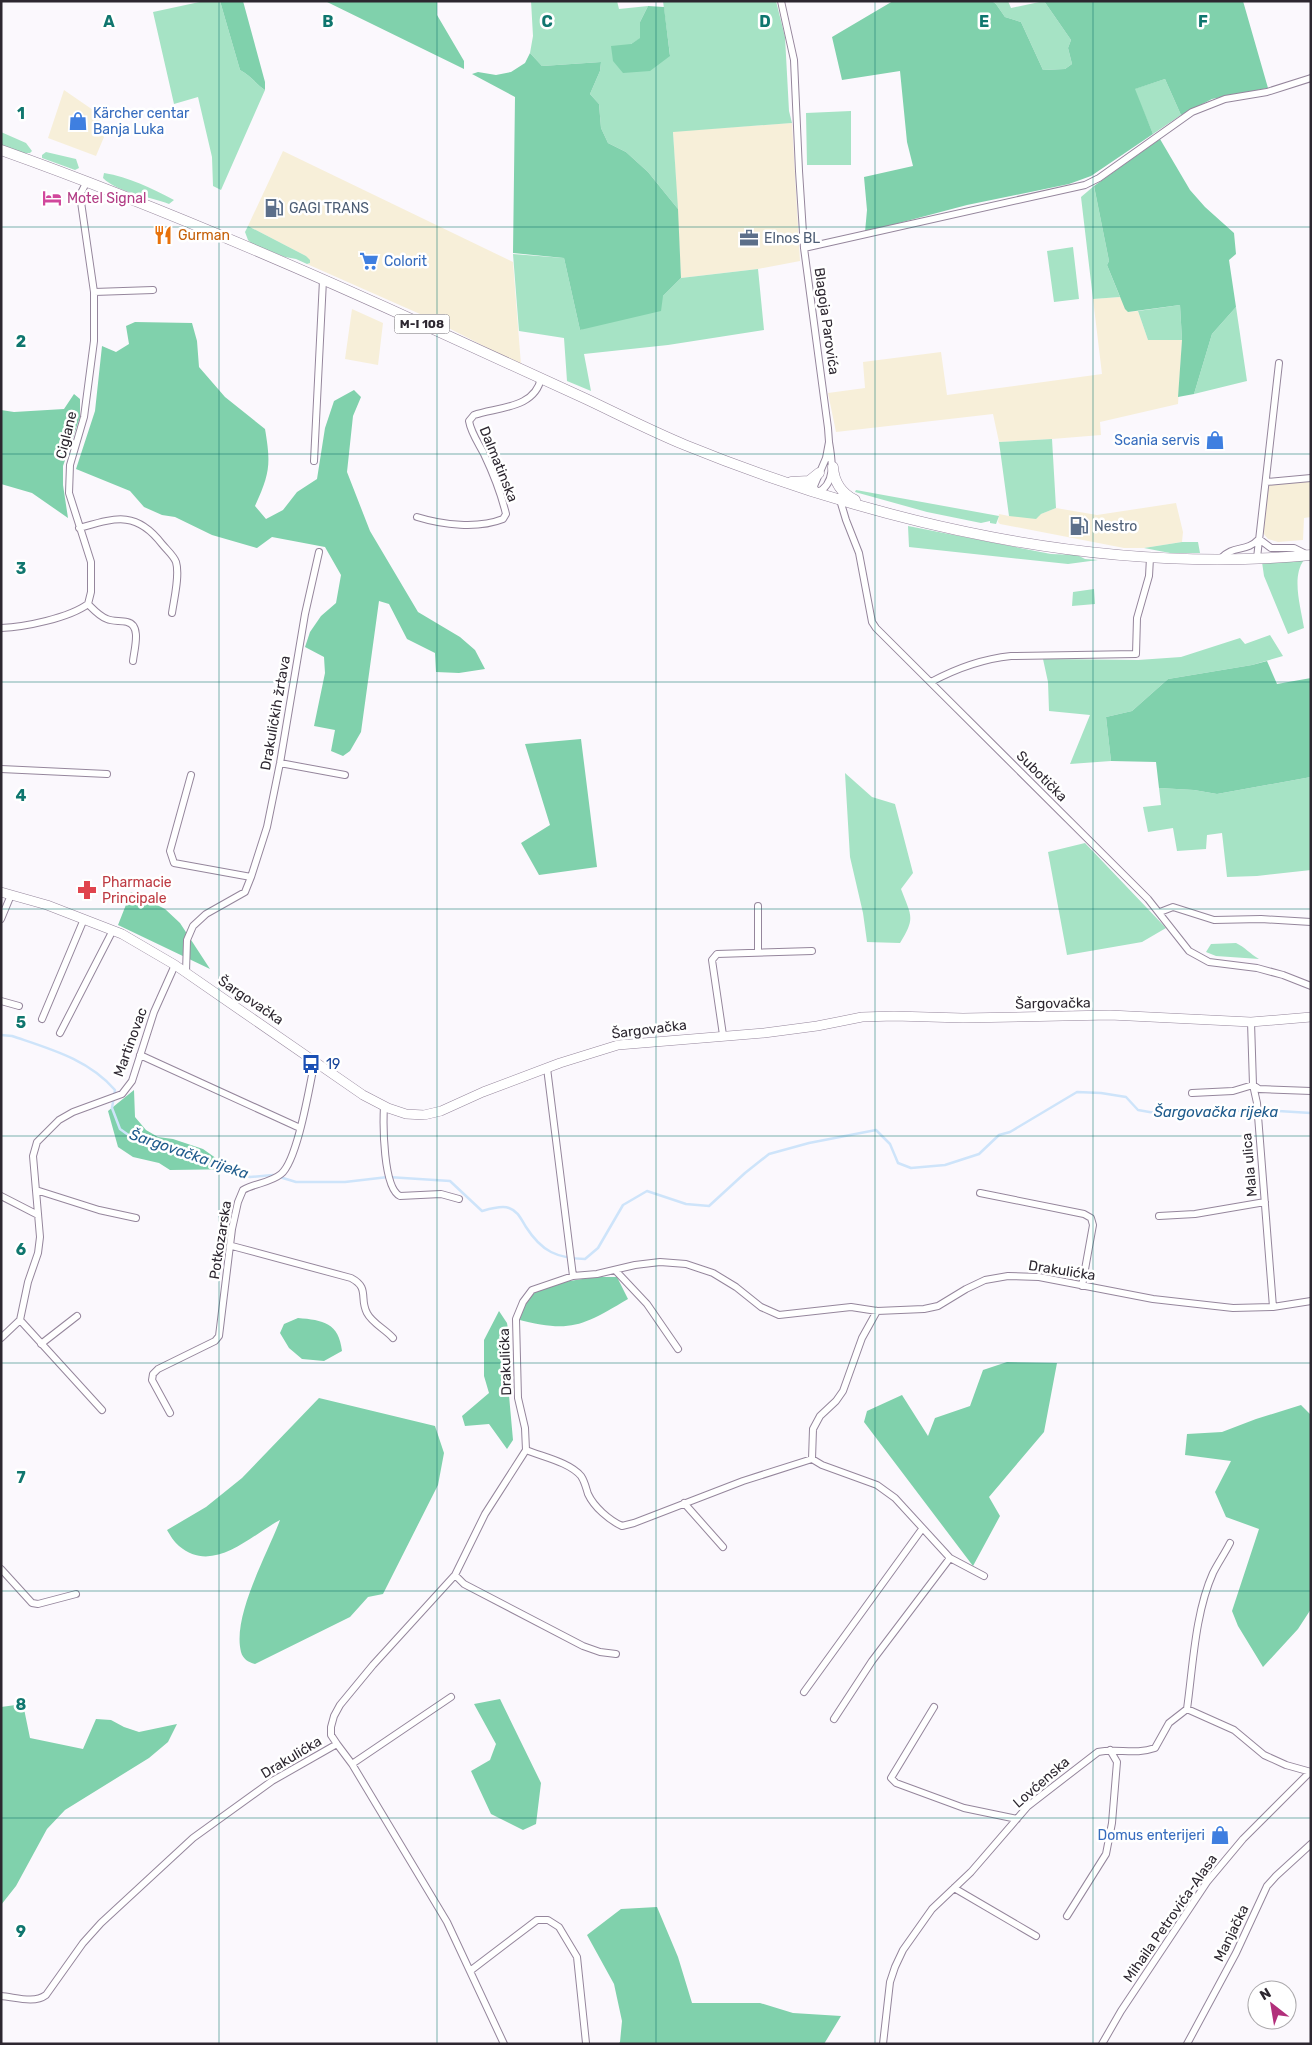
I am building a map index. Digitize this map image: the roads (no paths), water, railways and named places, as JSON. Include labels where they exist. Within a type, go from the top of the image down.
[{"type":"main road","name":"M-I 108","points":[[1,150],[154,207],[323,280],[686,445],[816,493],[981,535],[1150,558],[1220,559],[1309,555]]},
{"type":"main road","points":[[832,467],[834,478],[842,490],[850,498],[872,508]]},
{"type":"main road","points":[[777,478],[803,482],[812,480],[819,473]]},
{"type":"street","name":"Blagoja Parovića","points":[[780,1],[794,60],[798,171],[804,248],[829,442],[825,462],[814,486],[816,493]]},
{"type":"street","points":[[804,248],[1086,185],[1100,178],[1192,112],[1225,99],[1280,89],[1311,78]]},
{"type":"street","name":"Ciglane","points":[[87,181],[80,195],[94,292],[94,341],[84,417],[70,465],[69,493],[91,562],[91,592],[88,604]]},
{"type":"street","points":[[314,461],[323,280]]},
{"type":"street","points":[[94,292],[153,290]]},
{"type":"street","points":[[1257,558],[1280,362]]},
{"type":"street","name":"Dalmatinska","points":[[417,517],[469,524],[483,524],[503,519],[506,514],[503,502],[489,465],[471,429],[470,421],[474,415],[528,399],[538,390],[541,378]]},
{"type":"street","points":[[816,493],[827,485],[832,467],[829,442]]},
{"type":"street","points":[[1266,482],[1311,478]]},
{"type":"street","name":"Subotička","points":[[840,500],[859,553],[874,625],[1160,912],[1189,951],[1203,959],[1219,964],[1257,968],[1283,975],[1311,986]]},
{"type":"street","points":[[79,528],[109,519],[135,520],[157,537],[176,562],[176,585],[172,612]]},
{"type":"street","points":[[1259,539],[1271,548],[1294,548],[1309,555]]},
{"type":"street","points":[[1220,559],[1230,550],[1249,547],[1259,539]]},
{"type":"street","name":"Drakulićkih žrtava","points":[[186,972],[187,940],[193,926],[206,914],[245,892],[267,827],[280,763],[303,623],[319,552]]},
{"type":"street","points":[[931,682],[955,669],[996,657],[1136,654],[1137,618],[1149,576],[1150,558]]},
{"type":"street","points":[[1,628],[59,617],[88,604],[109,620],[129,622],[134,625],[136,630],[133,662]]},
{"type":"street","points":[[280,763],[345,775]]},
{"type":"street","points":[[1,769],[107,774]]},
{"type":"street","points":[[191,775],[170,851],[174,863],[251,877]]},
{"type":"street","name":"Šargovačka","points":[[1,892],[47,905],[113,930],[186,972],[363,1095],[384,1106],[406,1114],[424,1115],[441,1111],[483,1092],[547,1068],[618,1045],[773,1032],[862,1017],[962,1018],[1110,1015],[1251,1022],[1311,1017]]},
{"type":"street","points":[[1,919],[11,895]]},
{"type":"street","points":[[758,906],[758,952]]},
{"type":"street","points":[[1160,912],[1172,907],[1214,920],[1311,922]]},
{"type":"street","points":[[42,1019],[84,919]]},
{"type":"street","points":[[60,1033],[113,930]]},
{"type":"street","points":[[723,1035],[712,960],[717,954],[812,951]]},
{"type":"street","name":"Martinovac","points":[[20,1320],[28,1282],[38,1253],[40,1237],[33,1156],[37,1142],[59,1120],[73,1112],[122,1094],[132,1081],[154,1012],[175,965]]},
{"type":"street","points":[[1,1001],[19,1006]]},
{"type":"street","name":"Mala ulica","points":[[1251,1022],[1253,1085],[1258,1103],[1258,1124],[1273,1307]]},
{"type":"street","points":[[140,1055],[300,1128]]},
{"type":"street","name":"Potkozarska","points":[[170,1413],[152,1380],[153,1374],[158,1369],[215,1341],[219,1336],[232,1246],[232,1229],[238,1202],[243,1190],[273,1180],[284,1172],[291,1160],[315,1060]]},
{"type":"street","points":[[547,1068],[573,1276]]},
{"type":"street","points":[[1192,1093],[1234,1091],[1253,1085],[1259,1090],[1311,1091]]},
{"type":"street","points":[[384,1106],[383,1134],[391,1184],[396,1194],[400,1196],[441,1194],[459,1199]]},
{"type":"street","points":[[36,1190],[99,1210],[136,1218]]},
{"type":"street","points":[[980,1193],[1084,1214],[1090,1218],[1093,1225],[1082,1286]]},
{"type":"street","points":[[1,1196],[38,1215]]},
{"type":"street","points":[[1159,1216],[1195,1214],[1265,1202]]},
{"type":"street","points":[[232,1246],[351,1278],[359,1282],[363,1289],[365,1310],[393,1338]]},
{"type":"street","name":"Drakulićka","points":[[1,1996],[33,2000],[41,1999],[46,1995],[83,1943],[101,1923],[193,1838],[272,1781],[337,1744],[331,1735],[331,1727],[340,1705],[373,1665],[456,1575],[485,1514],[526,1450],[518,1398],[516,1319],[523,1302],[532,1290],[573,1276],[660,1262],[686,1264],[713,1273],[736,1287],[761,1307],[780,1315],[851,1307],[877,1311],[915,1310],[938,1306],[985,1280],[1008,1276],[1039,1277],[1153,1299],[1233,1308],[1273,1307],[1311,1301]]},
{"type":"street","points":[[615,1270],[647,1304],[678,1349]]},
{"type":"street","points":[[812,1459],[813,1429],[820,1416],[836,1401],[842,1391],[862,1338],[877,1311]]},
{"type":"street","points":[[41,1344],[76,1316]]},
{"type":"street","points":[[1,1338],[20,1320],[102,1410]]},
{"type":"street","points":[[526,1450],[577,1472],[584,1481],[590,1498],[602,1512],[622,1526],[779,1469],[812,1459],[822,1465],[877,1485],[895,1498],[922,1530],[937,1542],[950,1558],[984,1576]]},
{"type":"street","points":[[684,1503],[723,1547]]},
{"type":"street","points":[[804,1692],[922,1530]]},
{"type":"street","points":[[1230,1543],[1213,1574],[1204,1602],[1187,1709],[1234,1730],[1264,1755],[1286,1765],[1310,1772]]},
{"type":"street","points":[[834,1719],[872,1660],[950,1558]]},
{"type":"street","points":[[1,1569],[32,1603],[38,1604],[76,1594]]},
{"type":"street","points":[[456,1575],[464,1584],[583,1646],[600,1652],[616,1654]]},
{"type":"street","points":[[352,1764],[451,1697]]},
{"type":"street","points":[[934,1707],[891,1778],[896,1783],[964,1808],[1017,1819]]},
{"type":"street","name":"Lovćenska","points":[[883,2044],[890,1982],[895,1967],[903,1950],[932,1909],[954,1888],[1028,1806],[1091,1756],[1098,1752],[1110,1750],[1133,1752],[1154,1748],[1170,1723],[1187,1709]]},
{"type":"street","points":[[337,1744],[352,1764],[447,1922],[504,2044]]},
{"type":"street","points":[[1067,1916],[1106,1854],[1112,1823],[1117,1762],[1110,1750]]},
{"type":"street","name":"Mihaila Petrovića-Alasa","points":[[1102,2044],[1121,2011],[1207,1882],[1243,1839],[1310,1772]]},
{"type":"street","name":"Manjačka","points":[[1187,2044],[1236,1953],[1267,1886],[1311,1844]]},
{"type":"street","points":[[954,1888],[1036,1936]]},
{"type":"street","points":[[470,1971],[537,1920],[548,1920],[559,1927],[577,1957],[586,2043]]},
{"type":"waterway","name":"Šargovačka rijeka","points":[[1,1035],[12,1036],[68,1056],[93,1070],[115,1090],[112,1108],[120,1129],[134,1139],[165,1143],[194,1159],[250,1177],[273,1175],[296,1182],[345,1182],[388,1177],[450,1181],[482,1211],[503,1207],[515,1211],[532,1236],[544,1248],[558,1255],[585,1259],[598,1248],[623,1205],[647,1191],[686,1204],[709,1206],[769,1154],[809,1143],[876,1130],[890,1144],[898,1163],[911,1168],[945,1165],[979,1154],[999,1135],[1010,1132],[1077,1092],[1126,1097],[1138,1110],[1155,1113],[1264,1110],[1311,1113]]},
{"type":"place","name":"Kärcher centar Banja Luka","points":[[78,121]]},
{"type":"place","name":"Motel Signal","points":[[52,198]]},
{"type":"place","name":"GAGI TRANS","points":[[274,208]]},
{"type":"place","name":"Gurman","points":[[163,235]]},
{"type":"place","name":"Elnos BL","points":[[749,238]]},
{"type":"place","name":"Colorit","points":[[369,261]]},
{"type":"place","name":"Scania servis","points":[[1215,440]]},
{"type":"place","name":"Nestro","points":[[1079,526]]},
{"type":"place","name":"Pharmacie Principale","points":[[87,890]]},
{"type":"place","name":"19","points":[[311,1064]]},
{"type":"place","name":"Domus enterijeri","points":[[1220,1835]]}]
